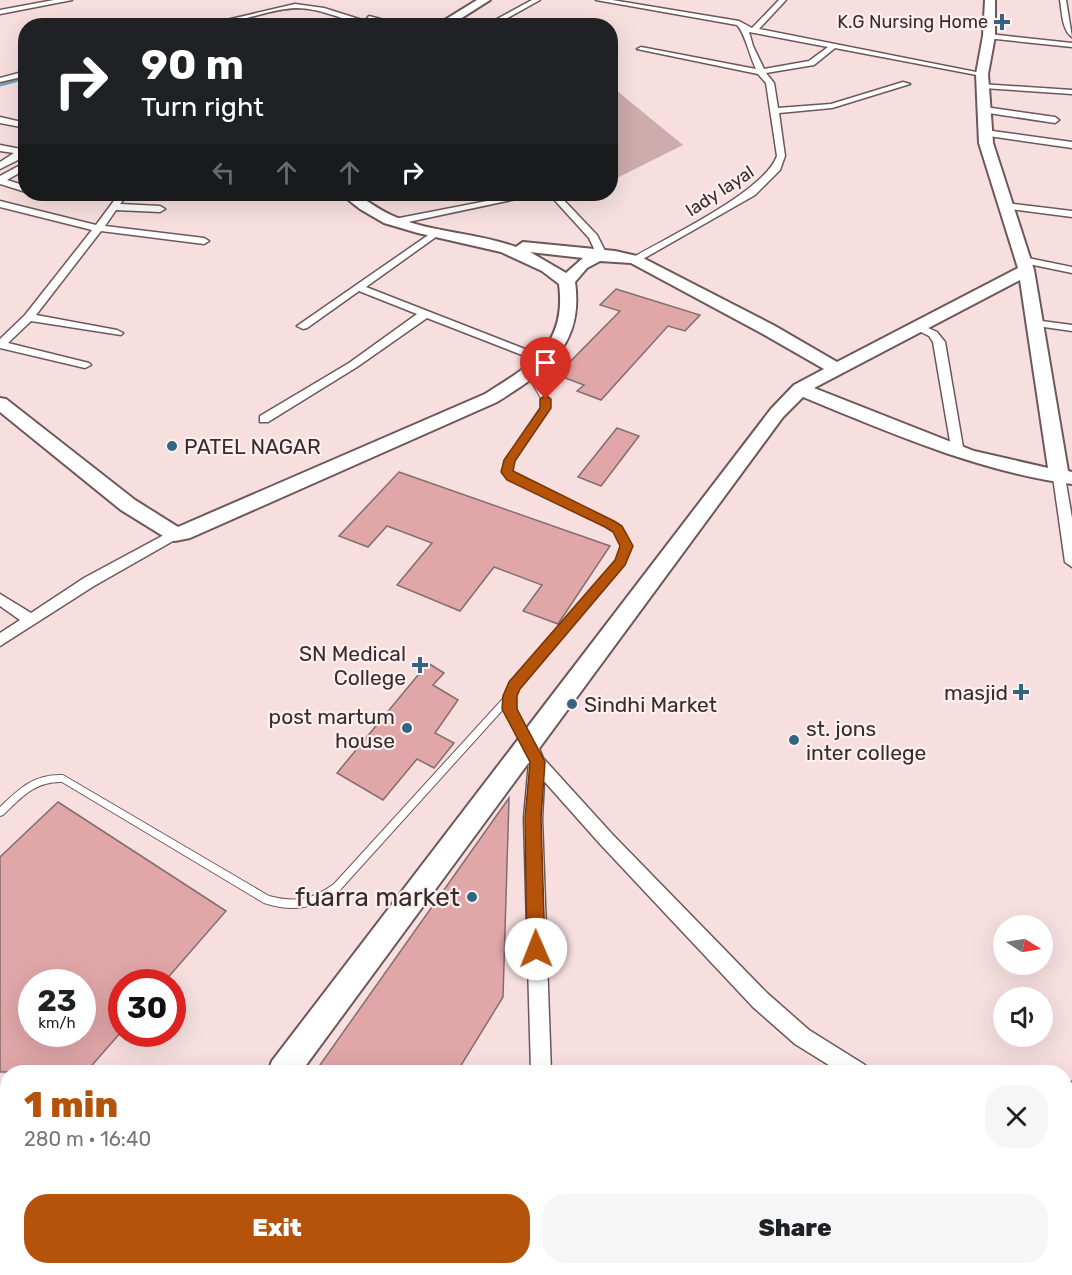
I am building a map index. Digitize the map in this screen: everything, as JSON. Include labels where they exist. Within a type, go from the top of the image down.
[{"type":"street","points":[[0,12],[12,8],[69,0]]},
{"type":"street","points":[[284,0],[352,18]]},
{"type":"street","points":[[236,18],[311,0]]},
{"type":"street","points":[[454,18],[485,0]]},
{"type":"street","points":[[502,18],[537,0]]},
{"type":"street","points":[[599,0],[731,20],[750,29],[836,45],[982,80],[1072,92]]},
{"type":"street","points":[[750,29],[783,0]]},
{"type":"street","points":[[990,0],[989,36],[982,80],[986,138],[1024,265],[1066,477],[1072,562]]},
{"type":"street","points":[[1066,4],[1067,22],[1072,35]]},
{"type":"street","points":[[0,5],[12,8]]},
{"type":"street","points":[[349,12],[369,18]]},
{"type":"street","name":"lady layal","points":[[636,260],[752,193],[771,177],[777,168],[781,156],[776,111],[770,83],[761,72],[747,42],[750,29]]},
{"type":"street","points":[[989,36],[1072,45]]},
{"type":"street","points":[[641,49],[761,72],[811,63],[836,45]]},
{"type":"street","points":[[0,80],[18,75]]},
{"type":"street","points":[[776,111],[832,106],[906,84]]},
{"type":"street","points":[[985,110],[1055,120]]},
{"type":"street","points":[[0,120],[18,124]]},
{"type":"street","points":[[986,138],[1072,145]]},
{"type":"street","points":[[986,138],[1072,155]]},
{"type":"street","points":[[0,148],[18,152]]},
{"type":"street","points":[[1,165],[18,156]]},
{"type":"street","points":[[0,181],[18,170]]},
{"type":"street","points":[[0,181],[18,187]]},
{"type":"street","points":[[0,345],[29,317],[74,262],[117,201]]},
{"type":"street","points":[[358,201],[394,222],[437,232],[503,246],[618,255],[636,260],[836,369]]},
{"type":"street","points":[[394,222],[500,201]]},
{"type":"street","points":[[560,201],[593,237],[602,255]]},
{"type":"street","points":[[0,204],[97,228],[204,241]]},
{"type":"street","points":[[1006,206],[1072,214]]},
{"type":"street","points":[[112,207],[160,210]]},
{"type":"street","points":[[303,326],[437,232]]},
{"type":"street","points":[[0,640],[29,619],[175,534],[183,533],[491,398],[530,375],[563,334],[570,305],[567,282],[543,262],[503,246]]},
{"type":"street","points":[[567,282],[581,264],[602,255]]},
{"type":"street","points":[[288,1065],[533,752],[777,412],[800,389],[1024,265],[1072,270]]},
{"type":"street","points":[[360,288],[544,360]]},
{"type":"street","points":[[264,419],[353,365],[426,314]]},
{"type":"street","points":[[29,317],[117,333]]},
{"type":"street","points":[[1034,323],[1072,328]]},
{"type":"street","points":[[917,326],[933,334],[939,342],[958,453]]},
{"type":"street","points":[[0,345],[85,366]]},
{"type":"street","points":[[800,389],[958,453],[1005,466],[1066,477]]},
{"type":"street","points":[[0,403],[128,505],[175,534]]},
{"type":"street","points":[[0,599],[29,619]]},
{"type":"street","points":[[533,752],[541,1065]]},
{"type":"street","points":[[533,752],[607,840],[760,1000],[802,1037],[847,1065]]},
{"type":"lane","points":[[0,812],[31,784],[41,779],[63,779],[267,900],[299,905],[318,902],[338,888],[510,696],[514,686],[620,562],[627,546],[618,529],[610,524],[511,477],[507,472],[509,460],[547,403],[530,375]]},
{"type":"lane","points":[[510,696],[510,709],[533,752]]},
{"type":"shaded area","points":[[618,92],[683,145],[618,177]]},
{"type":"building","points":[[616,289],[700,315],[685,331],[668,326],[601,400],[577,391],[584,385],[557,375],[620,311],[600,305]]},
{"type":"building","points":[[617,428],[639,436],[601,486],[578,477]]},
{"type":"building","points":[[399,472],[610,546],[558,624],[523,611],[542,585],[494,567],[460,611],[397,585],[432,543],[387,526],[368,547],[339,536]]},
{"type":"building","name":"post martum house","points":[[428,663],[444,673],[433,685],[458,700],[435,733],[454,743],[434,768],[417,759],[383,800],[337,773]]},
{"type":"building","name":"fuarra market","points":[[509,798],[503,997],[461,1065],[320,1065]]},
{"type":"building","points":[[58,802],[226,911],[175,969],[108,969],[108,1047],[92,1065],[0,1065],[0,857]]},
{"type":"waterway","points":[[270,11],[307,7]]},
{"type":"waterway","points":[[0,85],[18,80]]},
{"type":"place","name":"K.G Nursing Home","points":[[1002,22]]},
{"type":"place","name":"PATEL NAGAR","points":[[172,446]]},
{"type":"place","name":"SN Medical College","points":[[420,665]]},
{"type":"place","name":"masjid","points":[[1021,692]]},
{"type":"place","name":"Sindhi Market","points":[[572,704]]},
{"type":"place","name":"post martum house","points":[[407,728]]},
{"type":"place","name":"st. jons inter college","points":[[794,740]]},
{"type":"place","name":"fuarra market","points":[[472,897]]},
{"type":"route","points":[[536,949],[533,818],[537,762],[529,742],[510,709],[510,696],[514,686],[620,562],[627,546],[618,529],[610,524],[511,477],[507,472],[509,460],[545,408],[546,399]]}]
